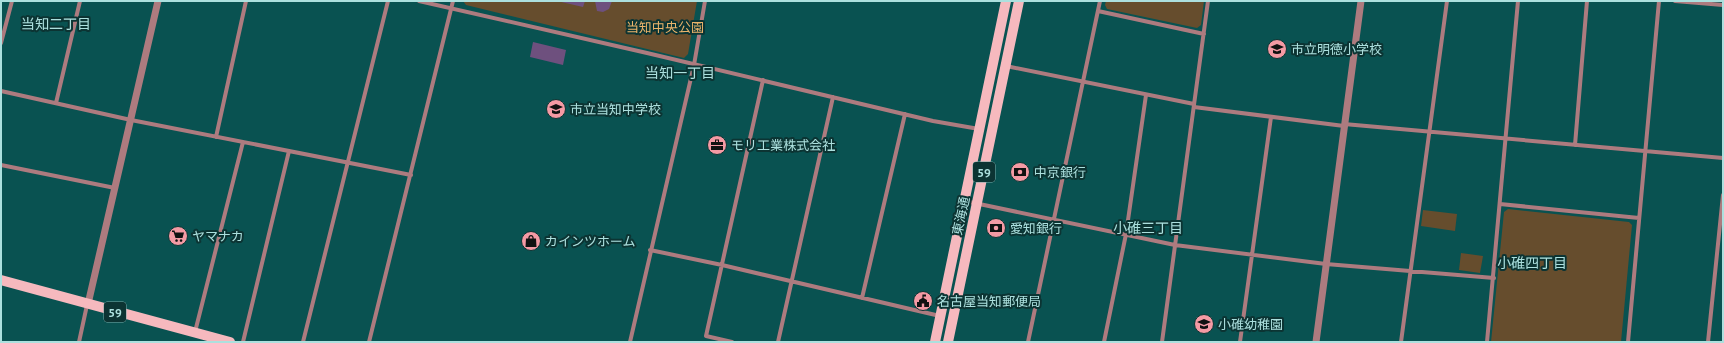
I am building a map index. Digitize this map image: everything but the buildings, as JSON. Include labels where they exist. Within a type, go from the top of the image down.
[{"type":"main road","name":"東海通","points":[[935,342],[1006,1]]},
{"type":"main road","name":"東海通","points":[[948,342],[1020,1]]},
{"type":"main road","name":"59","points":[[1,280],[226,342]]},
{"type":"street","points":[[1,43],[12,1]]},
{"type":"street","points":[[56,103],[80,1]]},
{"type":"street","points":[[79,342],[158,1]]},
{"type":"street","points":[[216,136],[246,1]]},
{"type":"street","points":[[303,342],[388,1]]},
{"type":"street","points":[[419,1],[452,7],[905,114],[979,129]]},
{"type":"street","points":[[369,342],[453,1]]},
{"type":"street","points":[[630,342],[650,250],[694,65],[705,1]]},
{"type":"street","points":[[1028,342],[1100,1]]},
{"type":"street","points":[[1162,342],[1208,1]]},
{"type":"street","points":[[1316,342],[1361,1]]},
{"type":"street","points":[[1401,342],[1447,1]]},
{"type":"street","points":[[1487,342],[1518,1]]},
{"type":"street","points":[[1575,144],[1587,1]]},
{"type":"street","points":[[1628,342],[1644,151],[1659,1]]},
{"type":"street","points":[[1675,1],[1723,5]]},
{"type":"street","points":[[1098,11],[1204,34]]},
{"type":"street","points":[[1006,66],[1146,94],[1194,106],[1271,117],[1344,125],[1723,158]]},
{"type":"street","points":[[732,342],[706,336],[763,80]]},
{"type":"street","points":[[1,91],[131,120],[410,175]]},
{"type":"street","points":[[1104,342],[1126,234],[1146,94]]},
{"type":"street","points":[[778,342],[833,97]]},
{"type":"street","points":[[862,298],[905,114]]},
{"type":"street","points":[[1240,342],[1271,117]]},
{"type":"street","points":[[195,333],[243,142]]},
{"type":"street","points":[[243,342],[289,151]]},
{"type":"street","points":[[1,165],[115,188]]},
{"type":"street","points":[[1708,342],[1723,195]]},
{"type":"street","points":[[965,200],[1175,245],[1326,264],[1494,278]]},
{"type":"street","points":[[1500,204],[1639,218]]},
{"type":"street","points":[[650,250],[792,281],[940,317]]},
{"type":"green space","name":"当知中央公園","points":[[463,1],[697,1],[688,54],[684,58],[466,5]]},
{"type":"green space","points":[[1106,1],[1204,1],[1201,25],[1197,28],[1107,9],[1105,5]]},
{"type":"green space","points":[[1508,209],[1629,222],[1632,225],[1621,342],[1491,342],[1504,212]]},
{"type":"green space","points":[[1423,210],[1457,214],[1455,231],[1421,226]]},
{"type":"green space","points":[[1461,253],[1483,256],[1480,273],[1459,270]]},
{"type":"shaded area","points":[[557,1],[585,1],[583,7]]},
{"type":"shaded area","points":[[595,1],[612,1],[609,9],[603,12],[597,11]]},
{"type":"shaded area","points":[[533,42],[566,50],[563,65],[530,57]]},
{"type":"place","name":"市立明徳小学校","points":[[1277,49]]},
{"type":"place","name":"市立当知中学校","points":[[556,109]]},
{"type":"place","name":"モリ工業株式会社","points":[[717,145]]},
{"type":"place","name":"中京銀行","points":[[1020,172]]},
{"type":"place","name":"愛知銀行","points":[[996,228]]},
{"type":"place","name":"ヤマナカ","points":[[178,236]]},
{"type":"place","name":"カインツホーム","points":[[531,241]]},
{"type":"place","name":"名古屋当知郵便局","points":[[923,301]]},
{"type":"place","name":"小碓幼稚園","points":[[1204,324]]},
{"type":"district","name":"当知二丁目","points":[[56,24]]},
{"type":"district","name":"当知一丁目","points":[[680,73]]},
{"type":"district","name":"小碓三丁目","points":[[1148,228]]},
{"type":"district","name":"小碓四丁目","points":[[1532,263]]}]
